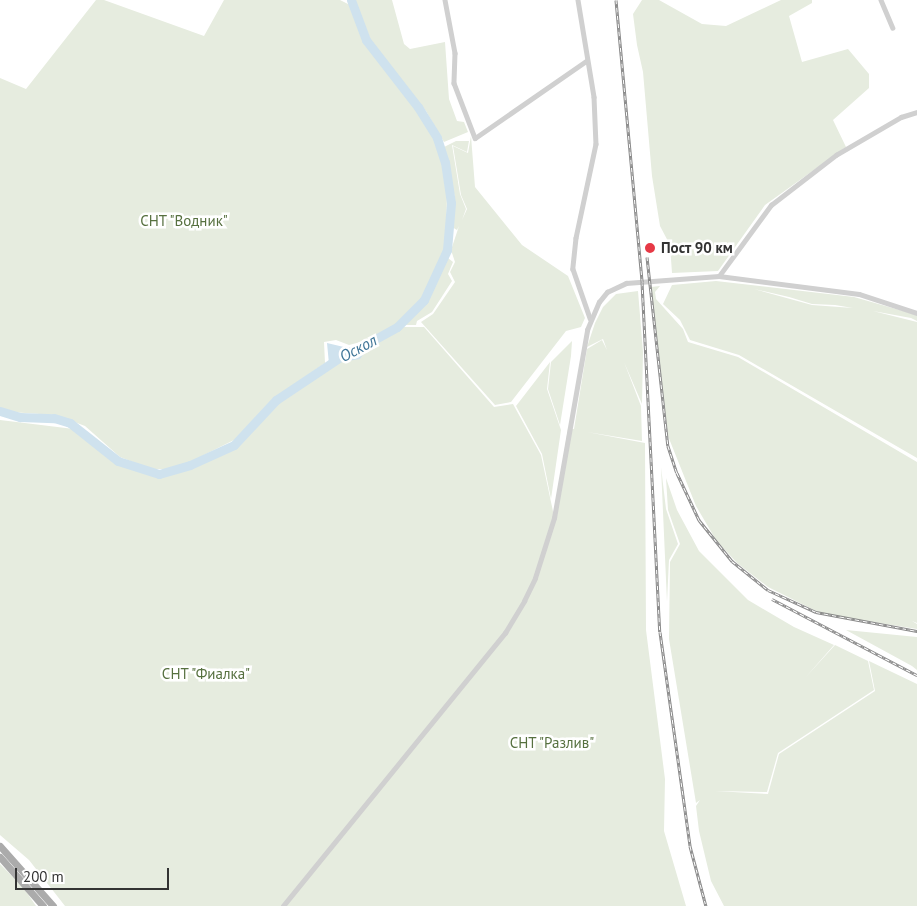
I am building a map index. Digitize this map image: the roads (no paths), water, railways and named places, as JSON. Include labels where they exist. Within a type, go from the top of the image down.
[{"type":"main road","points":[[0,846],[53,906]]},
{"type":"main road","points":[[0,857],[43,906]]},
{"type":"street","points":[[445,0],[455,53],[454,83],[475,138],[586,61]]},
{"type":"street","points":[[578,0],[586,61],[594,97],[596,144],[576,238],[573,269],[590,318]]},
{"type":"street","points":[[881,0],[893,28]]},
{"type":"street","points":[[719,276],[771,205],[836,155],[901,118],[917,112]]},
{"type":"street","points":[[283,906],[505,633],[524,601],[535,578],[554,518],[568,428],[590,318],[607,292],[626,283],[719,276],[859,294],[917,313]]},
{"type":"water","points":[[372,341],[360,359],[329,364],[327,343],[348,348]]},
{"type":"waterway","name":"Оскол","points":[[351,0],[366,40],[418,107],[437,138],[445,162],[451,203],[447,250],[424,300],[397,327],[363,346]]},
{"type":"waterway","name":"Оскол","points":[[0,411],[20,417],[54,418],[70,423],[118,461],[159,474],[190,465],[234,445],[276,400],[339,358]]},
{"type":"railway","points":[[616,0],[642,282],[660,632],[690,846],[706,906]]},
{"type":"railway","points":[[647,257],[668,446],[677,473],[699,520],[732,561],[768,590],[816,612],[917,631]]},
{"type":"railway","points":[[772,599],[917,675]]},
{"type":"place","name":"Пост 90 км","points":[[650,248]]},
{"type":"park label","name":"СНТ \"Водник\"","points":[[184,221]]},
{"type":"park label","name":"СНТ \"Фиалка\"","points":[[206,674]]},
{"type":"park label","name":"СНТ \"Разлив\"","points":[[552,743]]}]
